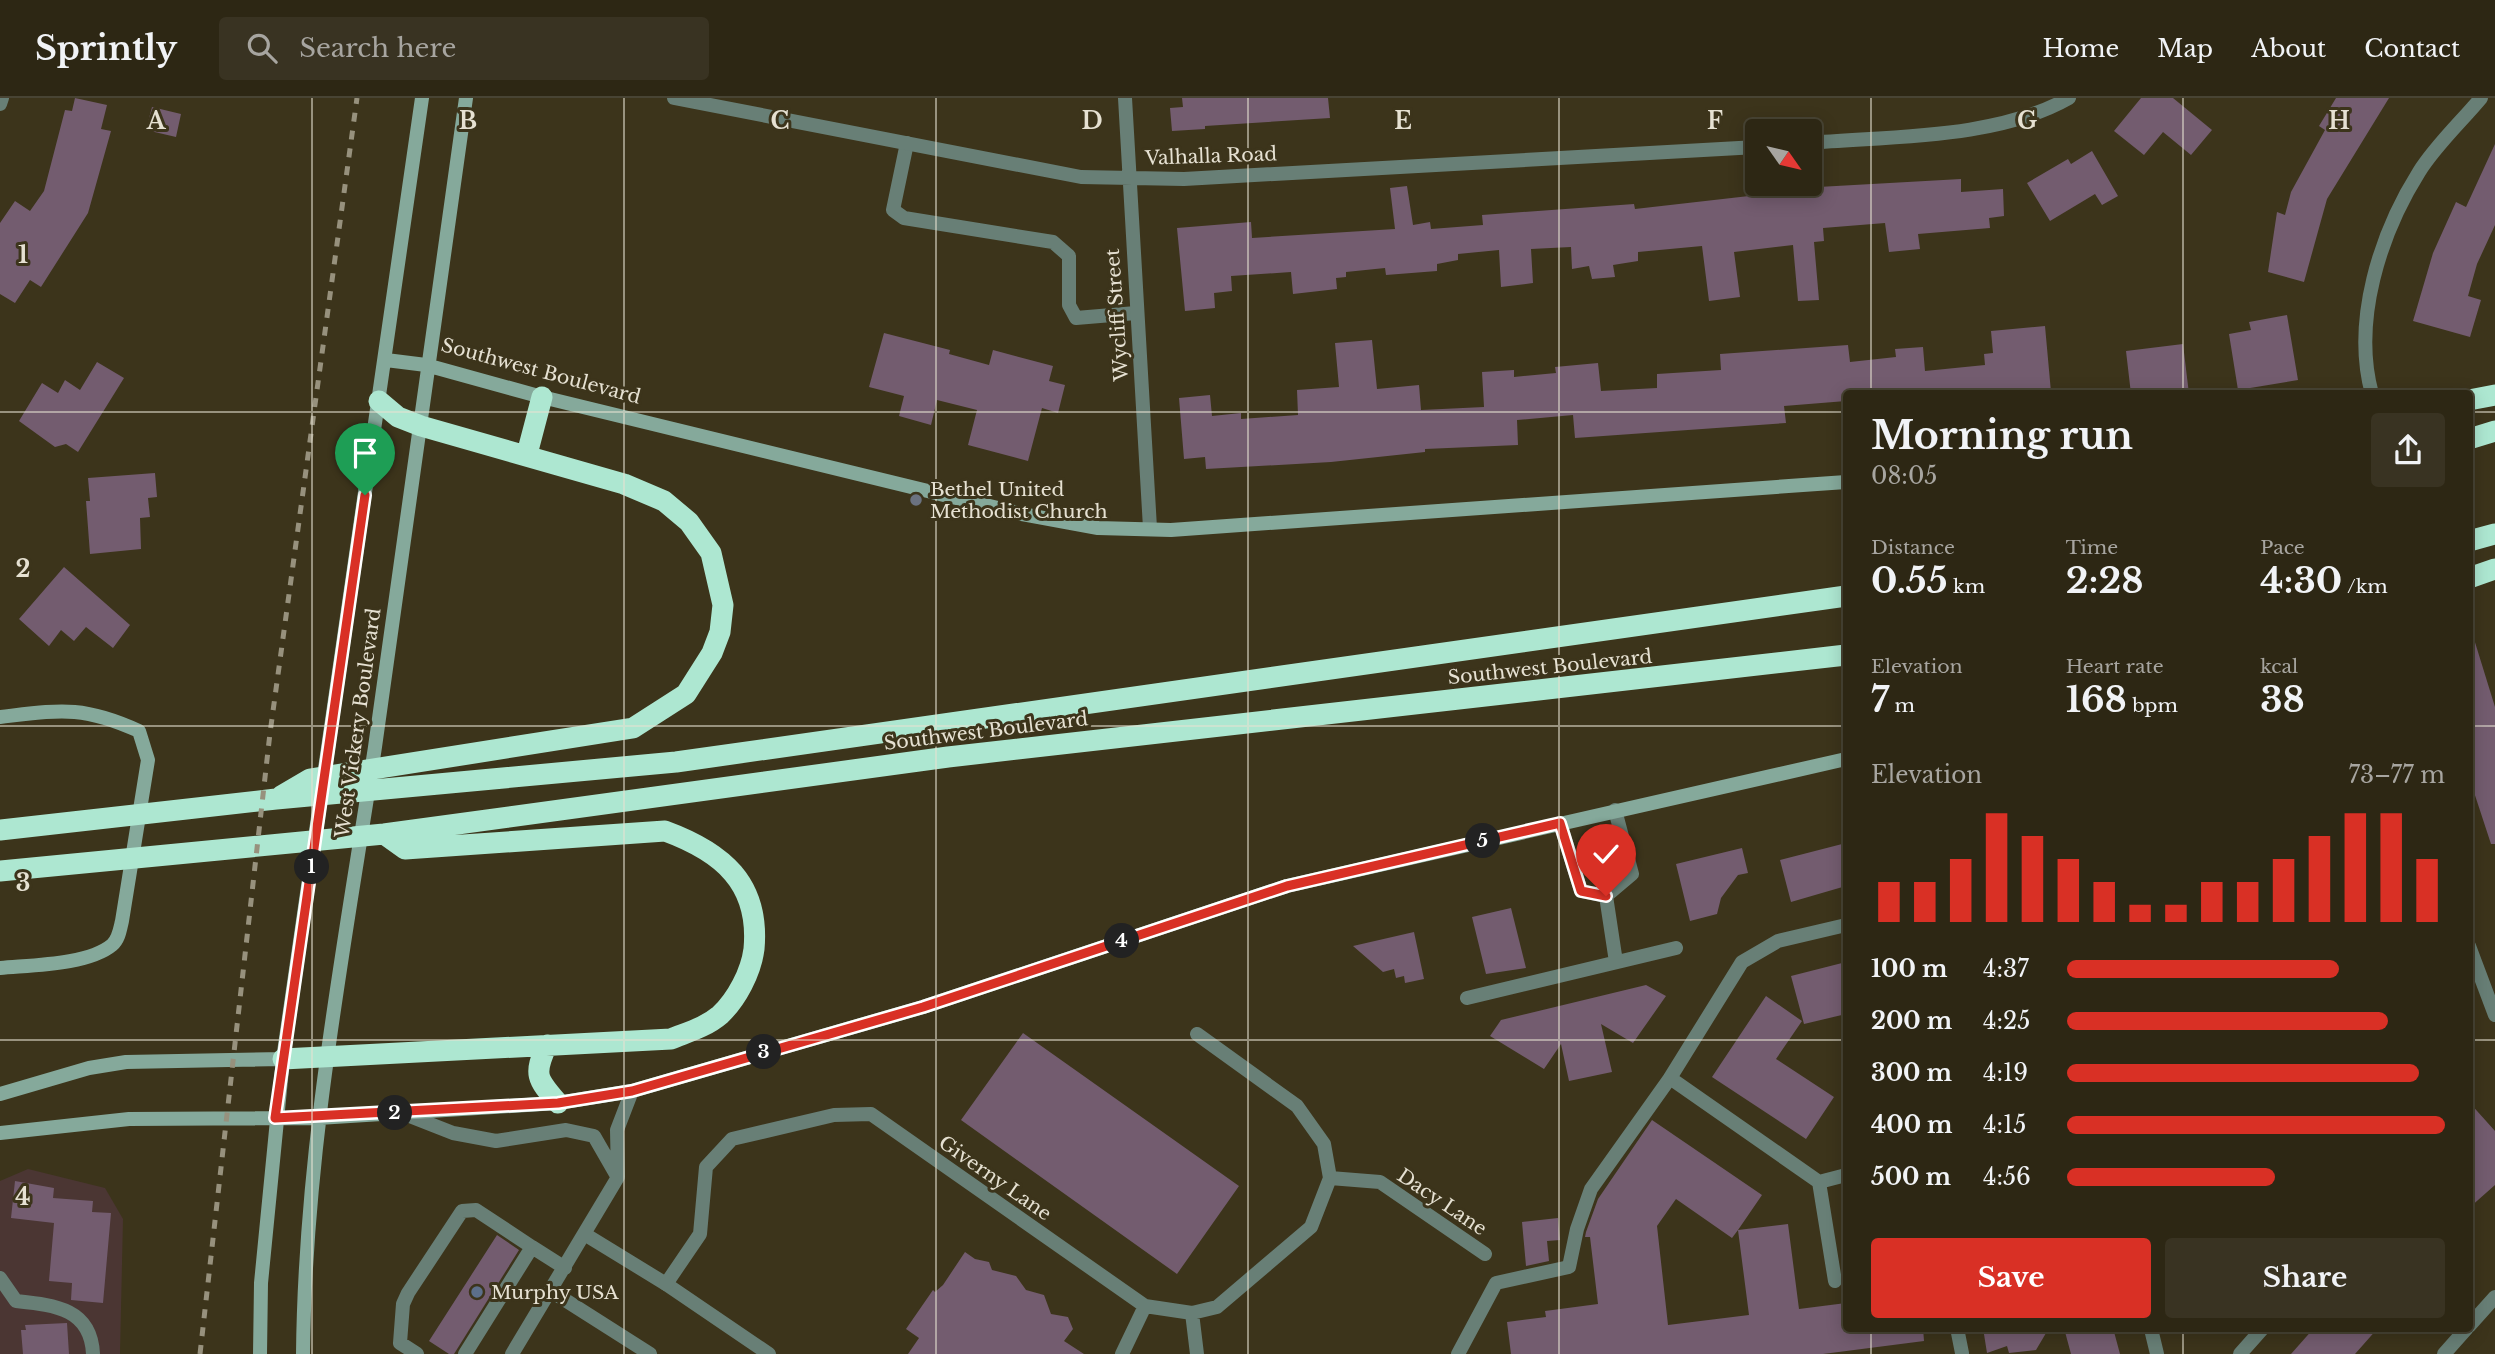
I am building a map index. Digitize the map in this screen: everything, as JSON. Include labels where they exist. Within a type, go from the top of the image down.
[{"type":"highway","points":[[2473,399],[2495,395]]},
{"type":"highway","points":[[527,454],[542,397]]},
{"type":"highway","points":[[276,799],[310,779],[633,728],[686,694],[712,653],[720,632],[723,605],[711,552],[689,523],[664,501],[624,484],[527,454],[421,426],[398,417],[379,401]]},
{"type":"highway","points":[[2473,438],[2495,431]]},
{"type":"highway","points":[[2473,540],[2495,534]]},
{"type":"highway","points":[[2473,577],[2495,569]]},
{"type":"highway","name":"Southwest Boulevard","points":[[0,830],[276,799],[676,762],[1843,596]]},
{"type":"highway","name":"Southwest Boulevard","points":[[0,872],[384,834],[948,757],[1843,655]]},
{"type":"highway","points":[[283,1059],[671,1039],[703,1027],[721,1014],[741,986],[752,963],[756,928],[751,899],[722,862],[689,840],[665,831],[405,849],[384,834]]},
{"type":"highway","points":[[547,1045],[538,1065],[539,1082],[558,1103]]},
{"type":"main road","name":"West Vickery Boulevard","points":[[260,1354],[261,1283],[275,1118],[422,98]]},
{"type":"main road","name":"West Vickery Boulevard","points":[[303,1354],[304,1285],[318,1118],[421,426],[426,365],[466,98]]},
{"type":"main road","name":"Southwest Boulevard","points":[[386,360],[426,365],[542,397],[1021,514],[1098,528],[1185,530],[1843,482]]},
{"type":"main road","points":[[0,717],[67,709],[108,717],[139,731],[148,760],[122,921],[119,934],[112,945],[92,955],[56,963],[0,968]]},
{"type":"main road","points":[[0,1133],[129,1119],[318,1118],[558,1103],[632,1091],[923,1007],[1287,886],[1843,760]]},
{"type":"main road","points":[[0,1094],[89,1068],[126,1062],[283,1059]]},
{"type":"street","points":[[0,104],[2,98]]},
{"type":"street","name":"Valhalla Road","points":[[674,98],[1081,177],[1184,179],[1745,148]]},
{"type":"street","name":"Wycliff Street","points":[[1125,98],[1150,528]]},
{"type":"street","points":[[1822,142],[1979,128],[2034,114],[2069,98]]},
{"type":"street","points":[[2372,390],[2366,337],[2371,295],[2389,227],[2420,170],[2481,98]]},
{"type":"street","points":[[907,143],[892,210],[904,218],[1053,242],[1069,256],[1069,305],[1076,318],[1136,313]]},
{"type":"street","points":[[1606,896],[1632,874],[1615,810]]},
{"type":"street","points":[[1560,823],[1581,891],[1606,896]]},
{"type":"street","points":[[1606,896],[1616,962]]},
{"type":"street","points":[[1458,1354],[1496,1283],[1569,1267],[1577,1229],[1591,1189],[1670,1078],[1742,962],[1778,941],[1843,926]]},
{"type":"street","points":[[1466,998],[1676,948]]},
{"type":"street","points":[[2473,957],[2495,1015]]},
{"type":"street","points":[[1197,1034],[1297,1106],[1324,1144],[1331,1178]]},
{"type":"street","points":[[1670,1078],[1819,1182],[1835,1281]]},
{"type":"street","points":[[518,1352],[618,1177],[617,1130],[632,1091]]},
{"type":"street","points":[[402,1113],[453,1133],[496,1140],[566,1130],[594,1136],[618,1177]]},
{"type":"street","name":"Giverny Lane","points":[[666,1284],[700,1234],[706,1167],[732,1139],[834,1115],[871,1114],[1145,1306],[1192,1313],[1217,1307],[1311,1227],[1331,1178]]},
{"type":"street","points":[[1819,1182],[1843,1176]]},
{"type":"street","name":"Dacy Lane","points":[[1331,1178],[1380,1182],[1485,1254]]},
{"type":"street","points":[[417,1354],[400,1343],[403,1304],[462,1211],[476,1210],[565,1268]]},
{"type":"street","points":[[586,1235],[666,1284],[769,1354]]},
{"type":"street","points":[[464,1354],[532,1247]]},
{"type":"street","points":[[0,1278],[16,1301],[50,1305],[79,1317],[92,1336],[93,1354]]},
{"type":"street","points":[[551,1291],[650,1354]]},
{"type":"street","points":[[2473,1321],[2495,1297]]},
{"type":"street","points":[[1122,1354],[1145,1306]]},
{"type":"street","points":[[1192,1313],[1196,1354]]},
{"type":"street","points":[[1957,1332],[1959,1354]]},
{"type":"street","points":[[2152,1332],[2157,1354]]},
{"type":"street","points":[[2240,1354],[2259,1332]]},
{"type":"street","points":[[2444,1354],[2464,1332]]},
{"type":"shaded area","points":[[28,1169],[105,1188],[123,1219],[120,1354],[0,1354],[0,1181]]},
{"type":"building","points":[[75,98],[107,105],[101,129],[111,131],[88,213],[41,287],[30,280],[15,303],[0,294],[0,223],[15,201],[30,211],[44,191],[65,110],[72,111]]},
{"type":"building","points":[[1182,98],[1328,98],[1330,118],[1205,126],[1205,129],[1172,131],[1170,108],[1183,107]]},
{"type":"building","points":[[2141,98],[2173,98],[2212,130],[2191,155],[2163,132],[2144,155],[2114,131]]},
{"type":"building","points":[[2336,98],[2389,98],[2327,199],[2304,282],[2268,272],[2277,212],[2285,215],[2291,192],[2325,130],[2319,126]]},
{"type":"building","points":[[152,107],[181,114],[176,137],[146,130]]},
{"type":"building","points":[[2495,144],[2495,225],[2477,264],[2468,296],[2481,300],[2470,337],[2413,321],[2433,253],[2456,202],[2466,207]]},
{"type":"building","points":[[2092,151],[2118,196],[2102,205],[2095,194],[2050,221],[2027,183],[2068,159],[2071,164]]},
{"type":"building","points":[[1961,179],[1961,192],[2003,189],[2004,216],[1989,218],[1990,228],[1918,234],[1920,249],[1889,252],[1885,223],[1823,228],[1824,241],[1814,242],[1819,300],[1798,301],[1793,245],[1734,252],[1740,297],[1709,301],[1702,246],[1638,252],[1638,261],[1613,265],[1615,277],[1592,279],[1589,266],[1572,269],[1571,247],[1531,249],[1533,283],[1501,287],[1499,250],[1458,254],[1458,260],[1437,264],[1437,271],[1386,275],[1385,268],[1346,272],[1346,277],[1336,278],[1337,289],[1293,294],[1291,272],[1231,276],[1232,291],[1214,293],[1215,308],[1185,311],[1177,228],[1251,222],[1252,238],[1395,229],[1390,188],[1407,186],[1413,225],[1430,222],[1431,229],[1483,225],[1482,215],[1634,204],[1635,209],[1749,196],[1822,196],[1822,187]]},
{"type":"building","points":[[2287,315],[2298,380],[2238,390],[2229,334],[2251,330],[2249,322]]},
{"type":"building","points":[[2045,326],[2051,390],[1843,390],[1843,401],[1784,406],[1786,423],[1575,438],[1573,415],[1517,420],[1518,445],[1425,449],[1425,452],[1331,462],[1206,469],[1205,457],[1184,459],[1179,398],[1210,395],[1212,416],[1241,413],[1241,419],[1298,415],[1297,390],[1339,387],[1335,343],[1372,340],[1377,389],[1419,385],[1421,410],[1484,407],[1482,372],[1514,370],[1514,377],[1556,373],[1555,367],[1598,363],[1601,391],[1657,388],[1657,374],[1721,370],[1720,354],[1848,345],[1850,362],[1896,357],[1895,349],[1923,347],[1925,371],[1985,365],[1984,354],[1993,353],[1991,331]]},
{"type":"building","points":[[884,333],[950,350],[949,354],[989,365],[993,350],[1053,366],[1049,381],[1065,385],[1058,413],[1042,408],[1028,461],[968,445],[977,410],[937,400],[931,425],[899,416],[904,396],[869,387]]},
{"type":"building","points":[[2183,344],[2189,390],[2131,390],[2126,351]]},
{"type":"building","points":[[97,362],[124,378],[78,452],[66,444],[55,447],[19,421],[42,383],[58,393],[65,380],[80,390]]},
{"type":"building","points":[[155,473],[157,497],[148,498],[150,517],[140,518],[141,549],[90,554],[86,501],[90,501],[88,478]]},
{"type":"building","points":[[64,567],[130,625],[113,648],[86,627],[74,641],[61,630],[49,646],[19,619]]},
{"type":"building","points":[[2473,639],[2495,707],[2495,844],[2491,844],[2473,789]]},
{"type":"building","points":[[1843,844],[1843,887],[1791,902],[1780,860]]},
{"type":"building","points":[[1742,848],[1748,873],[1738,875],[1721,898],[1717,914],[1690,921],[1676,864]]},
{"type":"building","points":[[1511,908],[1526,968],[1486,974],[1472,917]]},
{"type":"building","points":[[1414,932],[1424,979],[1405,983],[1404,976],[1396,978],[1394,969],[1383,972],[1353,946]]},
{"type":"building","points":[[1843,963],[1843,1015],[1804,1024],[1791,976]]},
{"type":"building","points":[[1646,985],[1666,996],[1633,1043],[1601,1024],[1612,1072],[1569,1081],[1561,1044],[1544,1069],[1490,1036],[1501,1020]]},
{"type":"building","points":[[1766,996],[1802,1021],[1776,1059],[1834,1097],[1806,1139],[1712,1077]]},
{"type":"building","points":[[1023,1033],[1239,1186],[1177,1274],[961,1120]]},
{"type":"building","points":[[2473,1106],[2495,1131],[2495,1185],[2473,1204]]},
{"type":"building","points":[[1652,1120],[1762,1195],[1738,1230],[1788,1224],[1799,1309],[1843,1303],[1843,1332],[1923,1332],[1924,1341],[1823,1354],[1511,1354],[1507,1322],[1546,1317],[1545,1311],[1598,1304],[1590,1237],[1585,1237],[1598,1199]],"holes":[[[1676,1199],[1732,1238],[1738,1230],[1749,1315],[1668,1325],[1657,1226]]]},
{"type":"building","points":[[15,1181],[54,1188],[53,1198],[93,1201],[92,1212],[111,1213],[103,1303],[71,1300],[72,1283],[49,1281],[54,1223],[11,1218]]},
{"type":"building","points":[[1558,1218],[1560,1240],[1547,1241],[1549,1261],[1526,1266],[1522,1222]]},
{"type":"building","name":"Murphy USA","points":[[497,1235],[519,1250],[454,1354],[449,1354],[429,1341]]},
{"type":"building","points":[[965,1252],[975,1259],[989,1262],[992,1270],[1016,1276],[1026,1290],[1044,1295],[1051,1314],[1068,1317],[1073,1329],[1064,1341],[1084,1354],[908,1354],[919,1338],[906,1329],[933,1290],[935,1292],[943,1285]]},
{"type":"building","points":[[67,1323],[69,1354],[23,1354],[21,1330],[26,1330],[25,1325]]},
{"type":"building","points":[[1984,1332],[2047,1332],[2036,1350],[2009,1353],[2007,1346],[1987,1353]]},
{"type":"building","points":[[2065,1332],[2114,1332],[2120,1354],[2071,1354]]},
{"type":"building","points":[[2310,1332],[2374,1332],[2355,1354],[2291,1354]]},
{"type":"railway","points":[[200,1354],[270,733],[357,98]]},
{"type":"place","name":"Bethel United Methodist Church","points":[[916,500]]},
{"type":"place","name":"Murphy USA","points":[[477,1292]]},
{"type":"route","points":[[365,495],[275,1118],[318,1118],[558,1103],[632,1091],[855,1024],[923,1007],[1287,886],[1560,823],[1581,891],[1606,896]]}]
